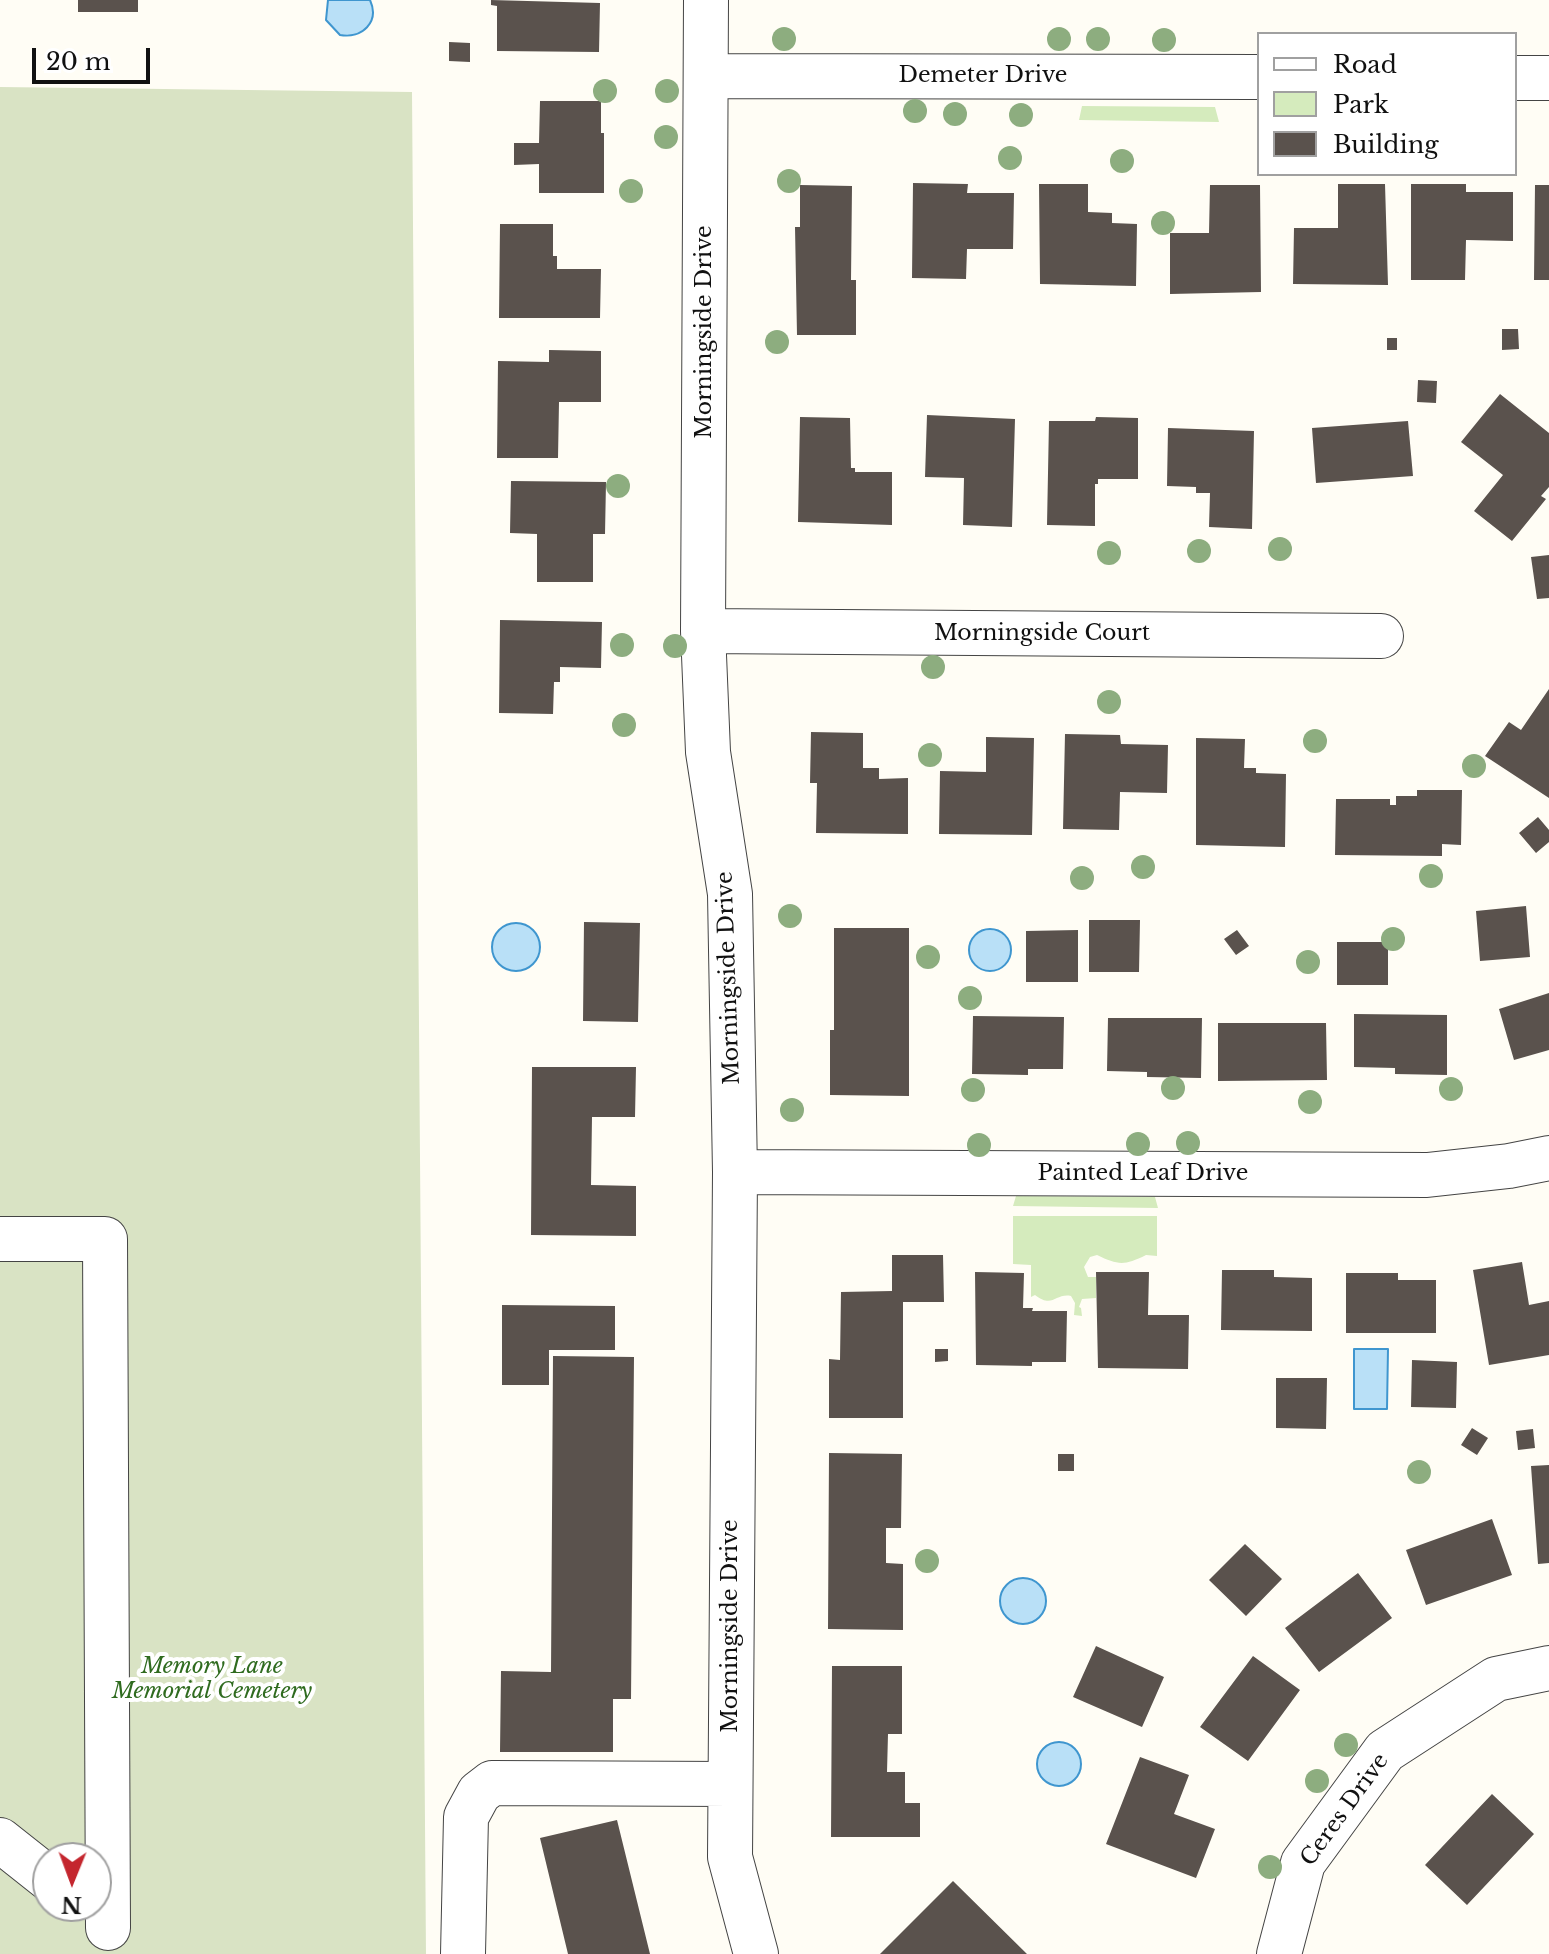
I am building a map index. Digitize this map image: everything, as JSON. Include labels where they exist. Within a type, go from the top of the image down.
[{"type":"street","name":"Morningside Drive","points":[[706,0],[703,631],[708,752],[730,894],[735,1172],[730,1857],[756,1954]]},
{"type":"street","name":"Demeter Drive","points":[[706,76],[1257,77]]},
{"type":"street","points":[[1517,78],[1549,78]]},
{"type":"street","name":"Morningside Court","points":[[703,631],[1381,636]]},
{"type":"street","name":"Painted Leaf Drive","points":[[735,1172],[1427,1175],[1509,1166],[1549,1158]]},
{"type":"street","points":[[0,1239],[105,1239],[102,1929]]},
{"type":"street","name":"Ceres Drive","points":[[1279,1954],[1303,1863],[1385,1751],[1496,1679],[1549,1668]]},
{"type":"street","points":[[463,1954],[466,1817],[479,1793],[492,1783],[730,1784]]},
{"type":"street","points":[[0,1840],[32,1865]]},
{"type":"green space","name":"Memory Lane Memorial Cemetery","points":[[0,87],[412,92],[426,1954],[0,1954]]},
{"type":"green space","points":[[1082,106],[1215,107],[1219,122],[1079,120]]},
{"type":"green space","points":[[1016,1196],[1155,1197],[1158,1208],[1013,1206]]},
{"type":"green space","points":[[1013,1216],[1157,1216],[1157,1256],[1146,1255],[1121,1263],[1097,1255],[1090,1257],[1084,1267],[1088,1277],[1096,1277],[1096,1298],[1082,1299],[1079,1307],[1082,1316],[1074,1315],[1075,1303],[1071,1296],[1050,1301],[1035,1295],[1031,1297],[1031,1265],[1013,1264]]},
{"type":"water","points":[[328,0],[370,0],[371,22],[355,34],[340,35],[326,20]]},
{"type":"water","points":[[516,923],[533,930],[540,947],[533,964],[516,971],[499,964],[492,947],[499,930]]},
{"type":"water","points":[[990,929],[1005,935],[1011,950],[1005,965],[990,971],[975,965],[969,950],[975,935]]},
{"type":"water","points":[[1354,1349],[1388,1349],[1387,1409],[1354,1409]]},
{"type":"water","points":[[1023,1578],[1040,1584],[1046,1601],[1040,1618],[1023,1624],[1006,1618],[1000,1601],[1006,1584]]},
{"type":"water","points":[[1059,1742],[1075,1748],[1081,1764],[1075,1780],[1059,1786],[1043,1780],[1037,1764],[1043,1748]]},
{"type":"building","points":[[78,0],[138,0],[138,12],[78,12]]},
{"type":"building","points":[[491,0],[600,3],[599,52],[497,51],[497,6],[491,5]]},
{"type":"building","points":[[449,42],[470,43],[470,62],[449,61]]},
{"type":"building","points":[[540,101],[601,101],[604,193],[539,193],[539,164],[514,165],[514,143],[539,143]]},
{"type":"building","points":[[913,183],[968,184],[967,193],[1014,193],[1013,249],[967,249],[966,279],[912,278]]},
{"type":"building","points":[[1039,184],[1088,184],[1088,212],[1112,213],[1112,223],[1137,224],[1136,286],[1040,284]]},
{"type":"building","points":[[1338,184],[1385,184],[1388,285],[1293,284],[1294,228],[1338,228]]},
{"type":"building","points":[[1411,184],[1466,184],[1466,192],[1513,192],[1513,241],[1466,240],[1465,280],[1411,280]]},
{"type":"building","points":[[800,185],[852,186],[851,280],[856,280],[856,335],[797,335],[795,227],[800,227]]},
{"type":"building","points":[[1210,185],[1260,185],[1261,292],[1170,294],[1170,233],[1209,233]]},
{"type":"building","points":[[1535,185],[1549,185],[1549,280],[1534,280]]},
{"type":"building","points":[[500,224],[553,224],[553,256],[557,256],[557,269],[601,269],[600,318],[499,318]]},
{"type":"building","points":[[1502,329],[1518,329],[1519,349],[1502,350]]},
{"type":"building","points":[[1387,338],[1397,338],[1397,350],[1387,350]]},
{"type":"building","points":[[549,350],[601,351],[601,402],[559,402],[558,458],[497,458],[498,361],[549,362]]},
{"type":"building","points":[[1418,380],[1437,381],[1436,403],[1417,402]]},
{"type":"building","points":[[1500,394],[1549,433],[1549,487],[1541,496],[1546,499],[1512,541],[1474,511],[1503,475],[1461,442]]},
{"type":"building","points":[[927,415],[1015,419],[1012,527],[963,525],[964,478],[925,477]]},
{"type":"building","points":[[800,417],[850,418],[851,468],[855,468],[855,472],[892,472],[892,525],[798,522]]},
{"type":"building","points":[[1096,417],[1138,418],[1138,479],[1098,479],[1098,484],[1095,484],[1095,526],[1047,525],[1049,421],[1095,421]]},
{"type":"building","points":[[1408,421],[1413,476],[1316,483],[1312,428]]},
{"type":"building","points":[[1168,428],[1254,431],[1252,529],[1209,527],[1210,493],[1196,493],[1196,487],[1167,486]]},
{"type":"building","points":[[511,481],[606,482],[605,534],[593,534],[593,582],[537,582],[537,534],[510,533]]},
{"type":"building","points":[[1549,555],[1549,598],[1537,599],[1531,557]]},
{"type":"building","points":[[500,620],[602,622],[601,668],[560,667],[560,682],[554,682],[553,714],[499,713]]},
{"type":"building","points":[[1549,689],[1549,798],[1485,756],[1509,722],[1521,730]]},
{"type":"building","points":[[811,732],[863,733],[863,768],[879,768],[879,779],[908,778],[908,834],[816,833],[817,783],[810,783]]},
{"type":"building","points":[[1065,734],[1120,735],[1121,744],[1168,745],[1167,793],[1120,792],[1119,830],[1063,829]]},
{"type":"building","points":[[986,737],[1034,738],[1032,835],[939,834],[940,771],[986,772]]},
{"type":"building","points":[[1196,738],[1245,739],[1244,768],[1256,768],[1256,773],[1286,774],[1285,847],[1196,845]]},
{"type":"building","points":[[1417,790],[1462,790],[1461,845],[1442,844],[1442,856],[1335,855],[1336,799],[1390,799],[1390,805],[1396,805],[1396,796],[1417,796]]},
{"type":"building","points":[[1538,817],[1549,830],[1549,842],[1536,853],[1519,833]]},
{"type":"building","points":[[1526,906],[1530,957],[1480,961],[1476,911]]},
{"type":"building","points":[[1089,920],[1140,920],[1139,972],[1089,972]]},
{"type":"building","points":[[584,922],[640,923],[638,1022],[583,1021]]},
{"type":"building","points":[[834,928],[909,928],[909,1096],[830,1095],[830,1030],[834,1030]]},
{"type":"building","points":[[1078,930],[1078,982],[1026,982],[1026,931]]},
{"type":"building","points":[[1237,930],[1249,946],[1236,955],[1224,939]]},
{"type":"building","points":[[1337,942],[1388,942],[1388,985],[1337,985]]},
{"type":"building","points":[[1549,993],[1549,1050],[1514,1060],[1499,1009]]},
{"type":"building","points":[[1354,1014],[1447,1015],[1447,1075],[1395,1074],[1395,1068],[1354,1067]]},
{"type":"building","points":[[973,1016],[1064,1017],[1063,1069],[1028,1069],[1028,1075],[972,1074]]},
{"type":"building","points":[[1108,1018],[1202,1018],[1201,1078],[1147,1077],[1147,1072],[1107,1071]]},
{"type":"building","points":[[1218,1023],[1326,1023],[1327,1080],[1218,1081]]},
{"type":"building","points":[[532,1067],[636,1067],[635,1117],[592,1117],[591,1185],[636,1186],[636,1236],[531,1235]]},
{"type":"building","points":[[892,1255],[943,1255],[944,1302],[903,1302],[903,1418],[829,1418],[829,1359],[840,1360],[841,1292],[892,1291]]},
{"type":"building","points":[[1522,1262],[1529,1305],[1549,1301],[1549,1355],[1489,1365],[1473,1270]]},
{"type":"building","points":[[1222,1270],[1274,1270],[1274,1277],[1312,1278],[1312,1331],[1221,1330]]},
{"type":"building","points":[[975,1272],[1024,1273],[1023,1308],[1067,1311],[1066,1362],[1032,1362],[1032,1366],[976,1365]]},
{"type":"building","points":[[1096,1272],[1149,1272],[1148,1315],[1189,1315],[1188,1369],[1098,1368]]},
{"type":"building","points":[[1346,1273],[1398,1273],[1398,1280],[1436,1280],[1436,1333],[1346,1333]]},
{"type":"building","points":[[502,1305],[615,1306],[615,1350],[549,1350],[549,1385],[502,1385]]},
{"type":"building","points":[[935,1349],[948,1349],[948,1361],[935,1362]]},
{"type":"building","points":[[553,1356],[634,1357],[631,1699],[613,1699],[613,1752],[500,1752],[501,1671],[551,1672]]},
{"type":"building","points":[[1412,1360],[1457,1362],[1456,1408],[1411,1407]]},
{"type":"building","points":[[1276,1378],[1327,1378],[1326,1429],[1276,1428]]},
{"type":"building","points":[[1472,1428],[1488,1438],[1477,1455],[1461,1445]]},
{"type":"building","points":[[1533,1429],[1535,1448],[1518,1450],[1516,1431]]},
{"type":"building","points":[[829,1453],[902,1454],[901,1528],[886,1528],[886,1563],[903,1564],[903,1630],[828,1629]]},
{"type":"building","points":[[1058,1454],[1074,1454],[1074,1471],[1058,1471]]},
{"type":"building","points":[[1549,1465],[1549,1563],[1538,1564],[1531,1466]]},
{"type":"building","points":[[1492,1519],[1512,1575],[1426,1605],[1406,1550]]},
{"type":"building","points":[[1245,1544],[1282,1579],[1246,1616],[1209,1580]]},
{"type":"building","points":[[1358,1573],[1392,1618],[1319,1672],[1285,1628]]},
{"type":"building","points":[[1096,1646],[1164,1677],[1142,1727],[1073,1697]]},
{"type":"building","points":[[1253,1656],[1300,1690],[1248,1761],[1200,1727]]},
{"type":"building","points":[[832,1666],[902,1666],[902,1734],[888,1734],[887,1772],[905,1772],[905,1803],[920,1803],[920,1837],[831,1837]]},
{"type":"building","points":[[1140,1757],[1189,1775],[1174,1814],[1215,1829],[1196,1878],[1106,1844]]},
{"type":"building","points":[[1492,1794],[1534,1834],[1467,1905],[1425,1865]]},
{"type":"building","points":[[617,1820],[650,1954],[568,1954],[540,1838]]},
{"type":"building","points":[[953,1881],[1027,1954],[880,1954]]}]
